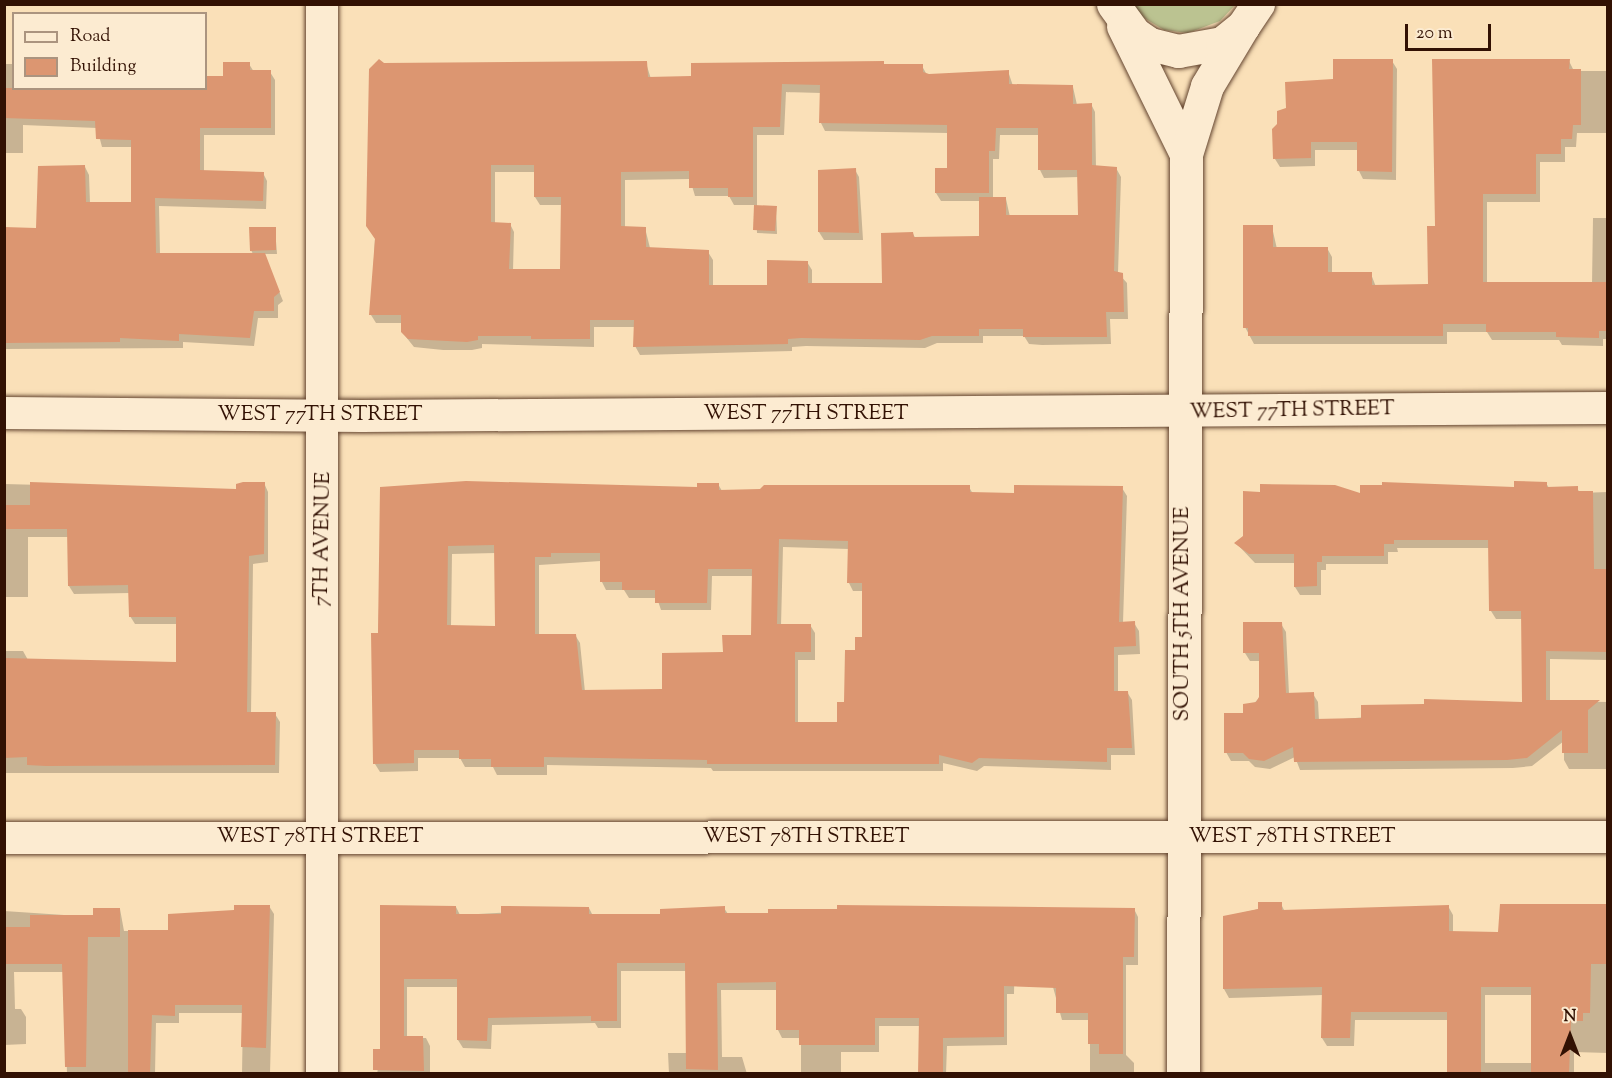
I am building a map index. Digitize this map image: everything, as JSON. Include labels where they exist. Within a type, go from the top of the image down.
[{"type":"street","name":"7TH AVENUE","points":[[322,4],[324,416],[320,837],[322,1074]]},
{"type":"street","points":[[1111,9],[1150,44],[1178,51],[1222,43],[1249,18],[1280,4]]},
{"type":"street","name":"SOUTH 5TH AVENUE","points":[[1111,9],[1186,154]]},
{"type":"street","name":"SOUTH 5TH AVENUE","points":[[1183,1074],[1183,412],[1186,154],[1207,86],[1249,18]]},
{"type":"street","name":"WEST 77TH STREET","points":[[4,413],[324,416],[1608,408]]},
{"type":"street","name":"WEST 78TH STREET","points":[[4,838],[1608,837]]},
{"type":"green space","points":[[1132,5],[1235,5],[1220,21],[1188,33],[1164,30],[1141,16]]},
{"type":"building","points":[[379,59],[384,63],[647,61],[648,77],[691,76],[691,63],[884,61],[884,64],[923,64],[923,72],[929,74],[1009,70],[1009,84],[1073,85],[1073,104],[1092,103],[1092,165],[1117,167],[1114,271],[1123,273],[1124,312],[1106,312],[1107,337],[1023,337],[1023,329],[979,329],[979,336],[932,336],[920,340],[801,338],[788,339],[788,344],[633,347],[634,320],[590,320],[590,339],[478,336],[478,340],[467,342],[408,339],[401,332],[401,315],[369,315],[375,239],[366,226],[369,69]],"holes":[[[782,84],[820,85],[819,123],[947,125],[947,168],[935,168],[935,193],[989,193],[989,151],[995,151],[996,128],[1038,128],[1038,170],[1077,170],[1078,215],[1006,215],[1006,197],[979,197],[979,236],[914,237],[913,232],[881,233],[882,283],[808,283],[808,261],[767,260],[767,285],[709,285],[709,250],[646,247],[646,227],[621,226],[621,172],[689,171],[689,188],[728,188],[728,197],[753,197],[753,127],[780,127]],[[491,165],[534,165],[534,197],[561,197],[560,269],[509,269],[511,223],[491,222]]]},
{"type":"building","points":[[1333,59],[1393,59],[1392,172],[1357,171],[1357,142],[1311,142],[1311,158],[1273,159],[1272,129],[1277,124],[1277,111],[1286,108],[1285,82],[1333,79]]},
{"type":"building","points":[[1432,59],[1570,59],[1569,69],[1581,69],[1581,125],[1573,125],[1572,139],[1561,139],[1561,154],[1536,154],[1536,194],[1483,194],[1483,282],[1608,282],[1608,331],[1599,331],[1599,338],[1556,337],[1556,332],[1486,332],[1486,324],[1443,324],[1443,336],[1248,336],[1248,328],[1243,328],[1243,225],[1273,225],[1273,247],[1328,247],[1328,272],[1372,272],[1372,285],[1428,284],[1427,226],[1435,226]]},
{"type":"building","points":[[223,62],[250,62],[250,70],[271,70],[271,128],[200,128],[200,170],[264,172],[263,201],[155,198],[156,253],[265,253],[280,292],[274,297],[274,311],[254,311],[250,338],[179,334],[179,341],[120,338],[120,342],[4,343],[4,227],[36,228],[38,166],[85,165],[86,202],[131,202],[131,140],[96,139],[95,121],[4,118],[4,88],[12,88],[12,90],[207,90],[207,76],[223,76]]},
{"type":"building","points":[[856,168],[859,233],[818,232],[818,170]]},
{"type":"building","points":[[754,205],[777,206],[775,231],[753,230]]},
{"type":"building","points":[[249,227],[276,227],[276,250],[250,251]]},
{"type":"building","points":[[466,481],[697,487],[697,483],[719,483],[719,490],[760,489],[764,485],[970,485],[970,492],[1014,493],[1014,485],[1123,486],[1119,622],[1135,621],[1136,646],[1114,647],[1114,691],[1128,691],[1132,748],[1107,748],[1107,762],[979,758],[972,763],[939,755],[939,764],[707,764],[707,760],[544,757],[544,767],[491,767],[491,759],[459,759],[459,750],[414,750],[414,763],[373,764],[371,633],[378,633],[380,487]],"holes":[[[779,539],[848,541],[847,583],[862,583],[862,637],[855,637],[855,650],[845,650],[844,702],[837,702],[837,722],[795,722],[795,652],[811,652],[811,624],[777,624]],[[494,545],[495,626],[447,625],[448,546]],[[551,553],[600,553],[600,582],[622,582],[622,590],[655,590],[655,603],[707,603],[708,569],[752,569],[751,635],[722,635],[723,652],[662,653],[662,689],[582,690],[576,634],[535,634],[535,557],[551,557]]]},
{"type":"building","points":[[1514,481],[1547,482],[1547,487],[1578,486],[1578,491],[1593,491],[1594,569],[1608,569],[1608,652],[1546,651],[1546,700],[1600,700],[1588,710],[1588,753],[1562,753],[1562,730],[1527,758],[1507,760],[1294,762],[1293,747],[1264,761],[1249,759],[1243,753],[1224,753],[1224,713],[1243,713],[1243,704],[1256,702],[1259,697],[1259,653],[1243,653],[1243,622],[1282,622],[1286,693],[1314,692],[1315,719],[1361,718],[1361,705],[1424,704],[1424,699],[1522,702],[1521,611],[1489,611],[1488,540],[1394,540],[1394,544],[1384,544],[1384,556],[1322,556],[1322,562],[1317,562],[1317,586],[1294,587],[1294,554],[1249,554],[1234,543],[1243,536],[1243,491],[1260,492],[1260,484],[1335,485],[1360,493],[1360,485],[1382,485],[1382,482],[1514,487]]},
{"type":"building","points":[[30,482],[236,489],[236,484],[243,482],[265,482],[264,554],[249,556],[247,712],[276,712],[275,765],[46,766],[27,765],[27,757],[4,758],[4,658],[176,662],[176,617],[129,617],[128,585],[68,586],[67,529],[4,529],[4,505],[30,505]]},
{"type":"building","points":[[1258,902],[1282,902],[1282,910],[1449,905],[1449,931],[1498,932],[1500,904],[1607,904],[1607,964],[1591,964],[1590,1013],[1583,1013],[1583,1021],[1571,1021],[1569,1074],[1531,1074],[1531,987],[1481,987],[1481,1074],[1447,1074],[1447,1012],[1351,1012],[1350,1038],[1321,1038],[1322,987],[1223,989],[1223,916],[1258,909]]},
{"type":"building","points":[[234,905],[270,905],[266,1048],[241,1047],[242,1005],[175,1005],[175,1016],[152,1015],[150,1074],[128,1074],[128,930],[168,930],[168,914],[234,910]]},
{"type":"building","points":[[380,905],[456,906],[456,914],[501,914],[501,906],[589,907],[589,914],[660,914],[660,909],[725,906],[725,913],[768,913],[768,909],[837,909],[837,905],[1135,908],[1134,957],[1123,957],[1123,1054],[1099,1054],[1099,1044],[1088,1044],[1088,1013],[1056,1013],[1056,988],[1004,986],[1004,1037],[943,1038],[943,1074],[918,1074],[919,1018],[875,1018],[875,1045],[799,1045],[799,1030],[776,1030],[776,982],[717,983],[718,1070],[686,1069],[685,963],[617,963],[617,1021],[591,1021],[591,1016],[488,1018],[487,1041],[457,1040],[457,979],[404,979],[404,1036],[423,1036],[424,1071],[373,1070],[373,1049],[380,1049]]},
{"type":"building","points":[[93,908],[120,908],[120,937],[88,937],[86,1067],[65,1067],[62,964],[4,964],[4,927],[30,927],[30,915],[93,915]]}]
